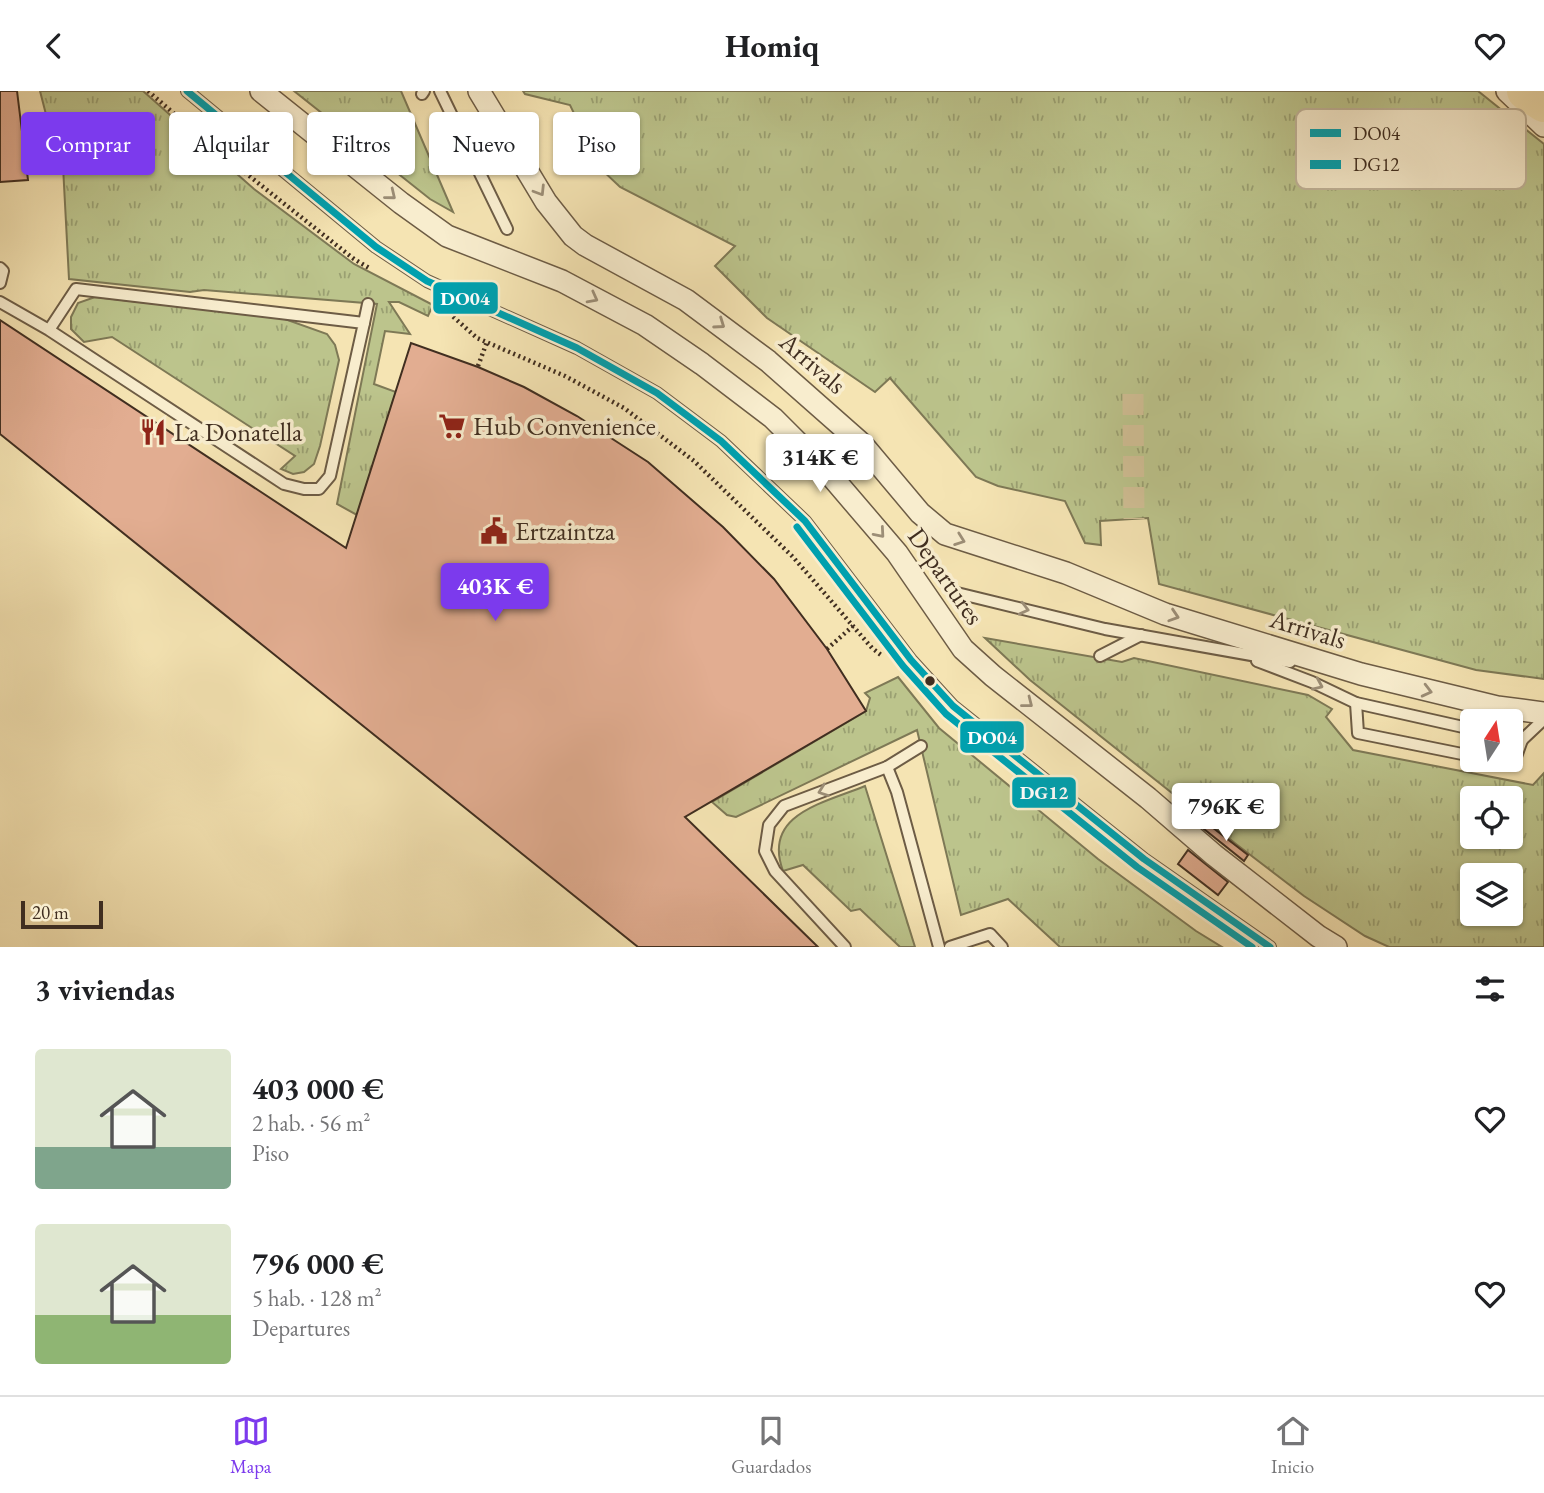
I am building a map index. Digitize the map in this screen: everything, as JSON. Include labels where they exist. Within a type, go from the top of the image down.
[{"type":"highway","points":[[1526,91],[1544,103]]},
{"type":"street","name":"Departures","points":[[261,91],[401,203],[447,236],[562,281],[645,325],[773,418],[832,477],[897,553],[963,649],[993,676],[1148,798],[1214,855],[1336,947]]},
{"type":"street","name":"Arrivals","points":[[479,91],[547,202],[573,236],[585,246],[686,300],[759,353],[862,444],[920,513],[945,534],[1066,573],[1166,614],[1361,674],[1544,716]]},
{"type":"street","points":[[1507,91],[1544,126]]},
{"type":"lane","points":[[187,91],[376,247],[427,281],[577,348],[657,393],[721,441],[805,521],[911,660],[953,706],[1144,859],[1270,947]]},
{"type":"lane","points":[[440,91],[507,229]]},
{"type":"lane","points":[[0,268],[3,271],[0,283]]},
{"type":"lane","points":[[49,330],[76,289],[364,323]]},
{"type":"lane","points":[[0,302],[49,330],[284,484],[304,489],[319,489],[330,476],[368,304]]},
{"type":"lane","points":[[957,593],[1105,629],[1361,674]]},
{"type":"lane","points":[[1100,656],[1141,635]]},
{"type":"lane","points":[[1231,651],[1312,682],[1356,703],[1460,726]]},
{"type":"lane","points":[[1356,703],[1358,733],[1460,754]]},
{"type":"lane","points":[[1523,739],[1544,716]]},
{"type":"lane","points":[[845,947],[775,871],[765,851],[769,825],[784,806],[887,767],[921,745]]},
{"type":"lane","points":[[887,767],[897,792],[939,947]]},
{"type":"lane","points":[[950,947],[990,934],[1002,947]]},
{"type":"path","points":[[477,338],[565,376],[624,408],[694,461],[793,558],[872,648],[889,661]]},
{"type":"path","points":[[478,366],[487,342]]},
{"type":"path","points":[[827,649],[853,626]]},
{"type":"green space","points":[[40,91],[143,91],[169,114],[169,175],[238,175],[354,264],[433,305],[428,316],[399,302],[389,302],[410,334],[385,331],[374,384],[396,392],[357,515],[337,504],[377,304],[204,290],[190,292],[69,279],[63,175],[155,175],[155,112],[45,112]]},
{"type":"green space","points":[[294,91],[401,91],[410,112],[320,112]]},
{"type":"green space","points":[[523,91],[1478,91],[1500,109],[1296,109],[1296,189],[1526,189],[1526,130],[1544,144],[1544,679],[1476,670],[1159,584],[1148,518],[1100,521],[1101,545],[1085,543],[1065,501],[998,486],[976,477],[890,378],[875,392],[767,318],[715,266],[735,246],[620,187],[607,175],[640,175],[640,112],[573,112],[570,105],[525,94]]},
{"type":"green space","points":[[415,124],[429,156],[429,175],[437,175],[453,212],[430,199],[400,175],[415,175]]},
{"type":"green space","points":[[95,297],[282,318],[327,334],[335,345],[339,360],[314,464],[304,472],[293,474],[281,469],[295,456],[112,337],[84,342],[71,329],[71,317],[78,303]]},
{"type":"green space","points":[[985,638],[1122,662],[1134,658],[1308,695],[1332,709],[1326,717],[1353,750],[1533,785],[1544,773],[1544,947],[1389,947],[1365,936],[1304,896],[1030,680]]},
{"type":"green space","points":[[898,677],[939,728],[1098,859],[1222,947],[1060,947],[1008,899],[961,915],[917,730],[736,817],[727,815],[712,802],[866,711],[870,698],[865,693]]},
{"type":"green space","points":[[865,786],[915,947],[900,947],[860,909],[851,911],[803,865],[783,871],[779,852],[781,836],[789,824],[816,805]]},
{"type":"building","points":[[0,91],[17,91],[21,123],[21,175],[27,175],[28,180],[0,182]]},
{"type":"building","points":[[0,320],[346,548],[411,343],[524,387],[577,416],[648,462],[723,527],[774,579],[827,649],[866,711],[685,817],[818,947],[638,947],[0,434]]},
{"type":"building","points":[[1208,824],[1248,855],[1244,861],[1204,829]]},
{"type":"building","points":[[1188,850],[1228,882],[1218,895],[1178,864]]},
{"type":"tunnel","points":[[1133,394],[1134,519]]},
{"type":"transit line","name":"DO04","points":[[187,91],[376,247],[427,281],[577,348],[657,393],[721,441],[805,521],[911,660],[953,706],[1144,859],[1270,947]]},
{"type":"transit line","name":"DG12","points":[[797,527],[903,666],[946,714],[1137,867],[1252,947]]},
{"type":"place","name":"Hub Convenience","points":[[452,426]]},
{"type":"place","name":"La Donatella","points":[[153,432]]},
{"type":"place","name":"Ertzaintza","points":[[494,531]]}]
